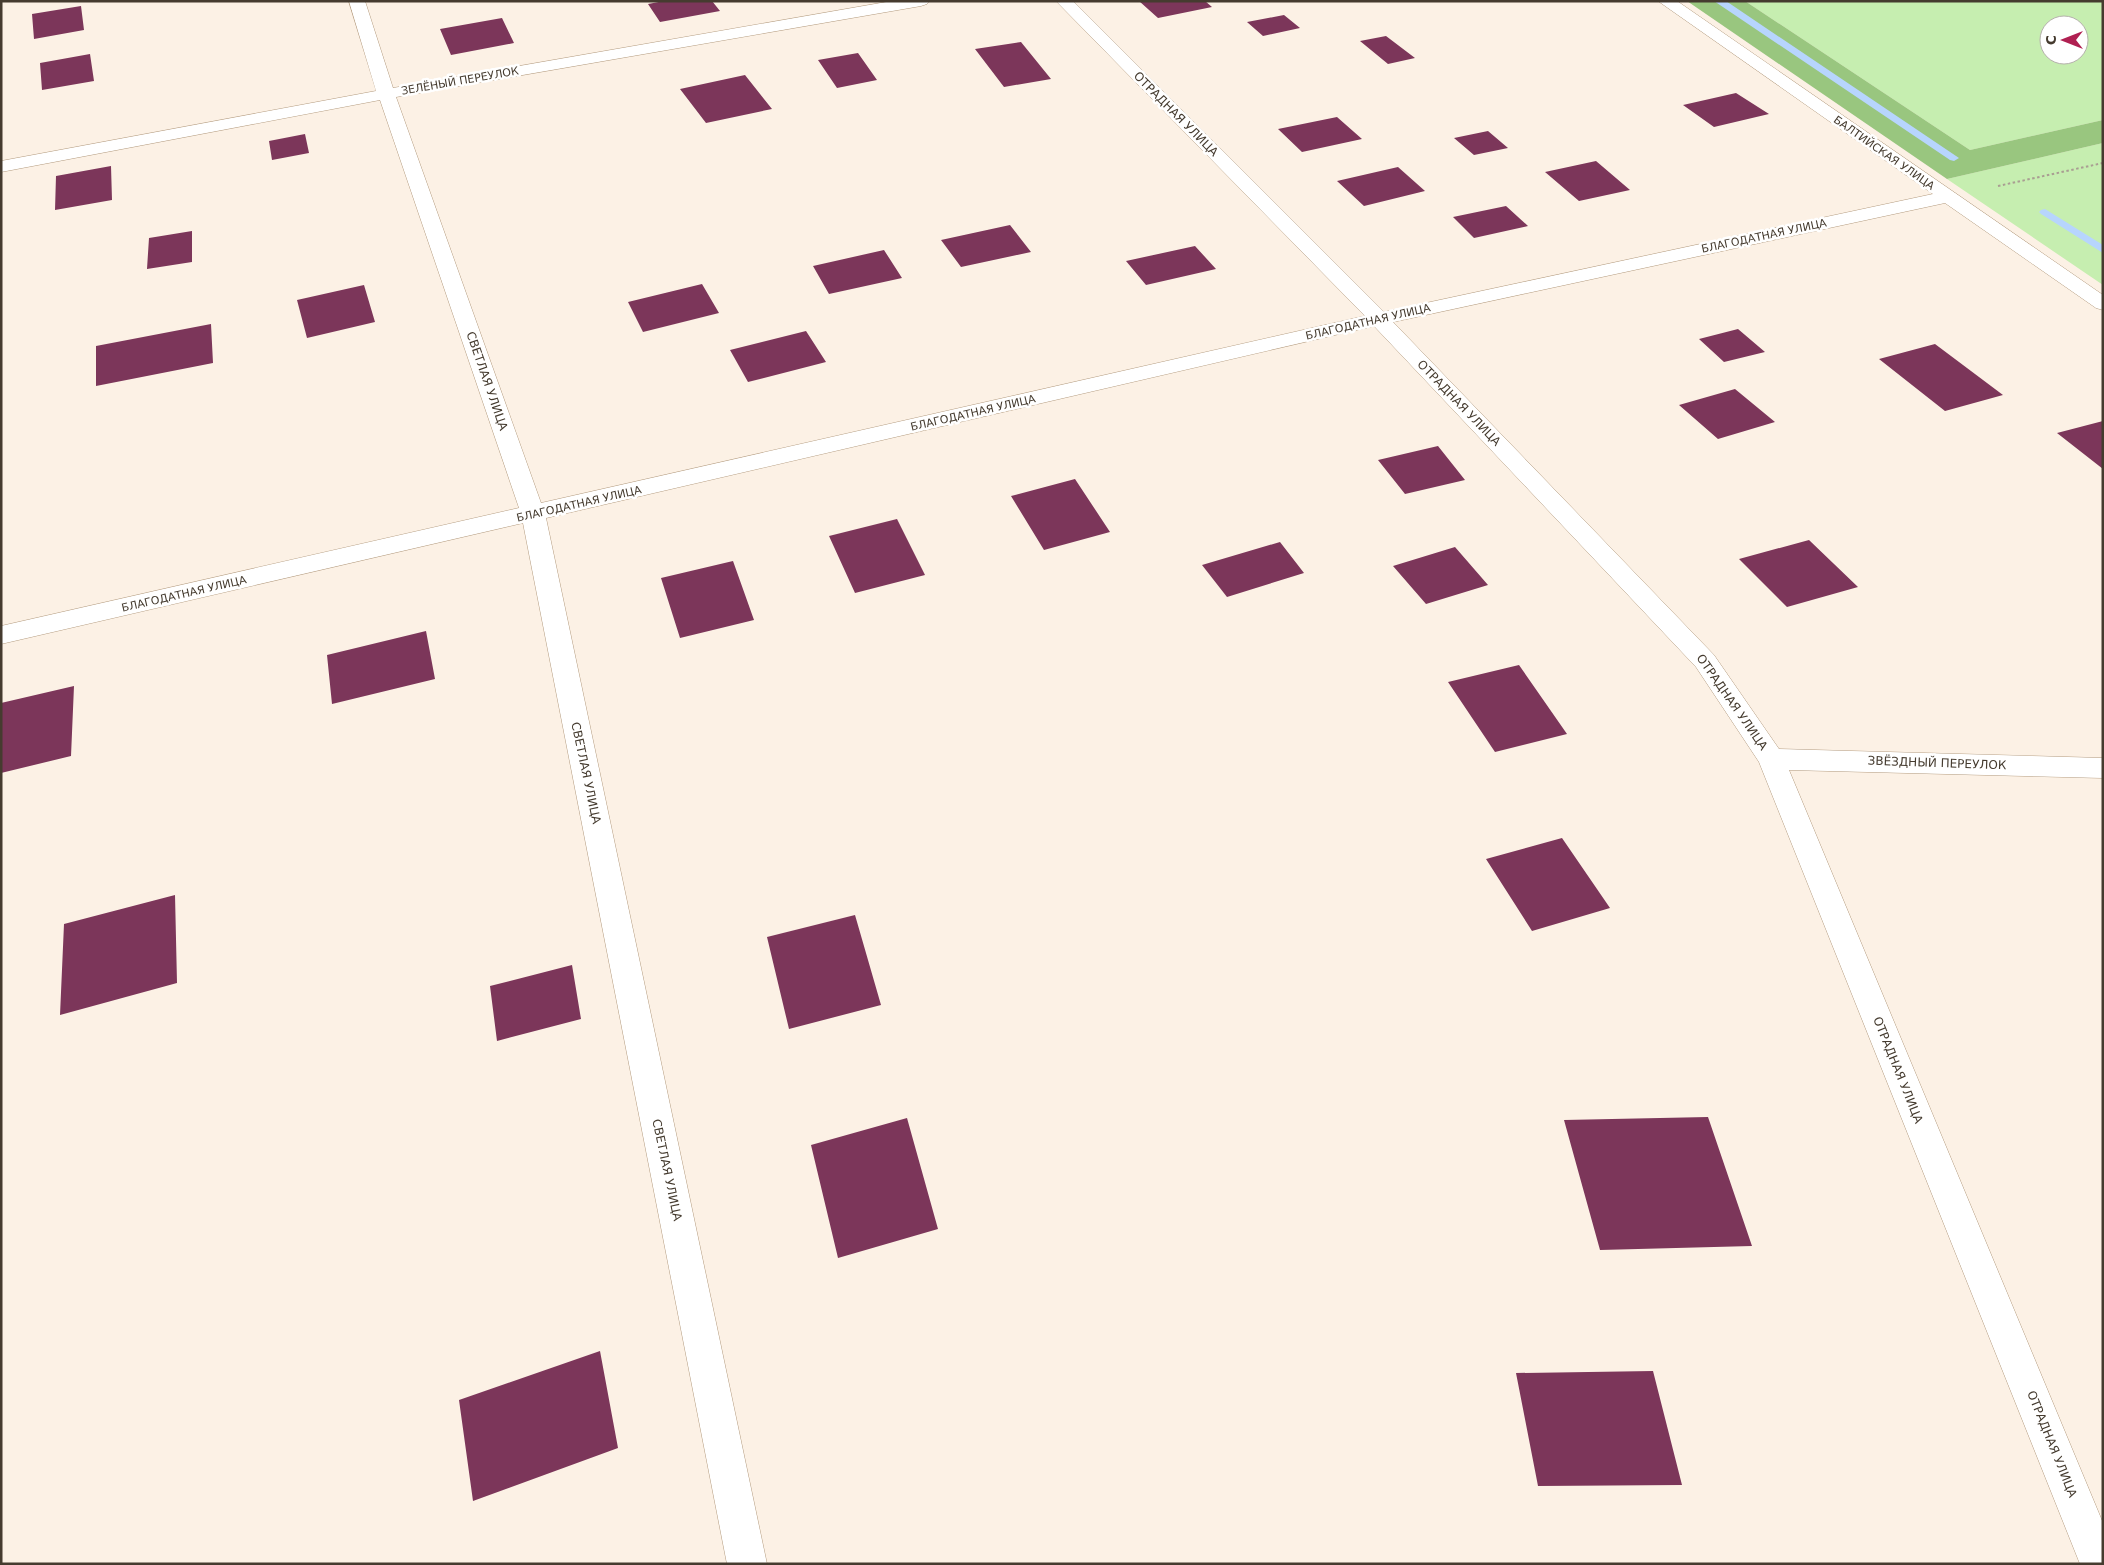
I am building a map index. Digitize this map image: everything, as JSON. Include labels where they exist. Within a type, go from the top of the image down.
[{"type":"street","name":"СВЕТЛАЯ УЛИЦА","points":[[357,1],[386,94],[533,514],[747,1564]]},
{"type":"street","name":"ЗЕЛЁНЫЙ ПЕРЕУЛОК","points":[[1,167],[386,94],[921,1]]},
{"type":"street","name":"ОТРАДНАЯ УЛИЦА","points":[[1064,1],[1379,319],[1705,661],[1771,759],[2100,1564]]},
{"type":"street","name":"БАЛТИЙСКАЯ УЛИЦА","points":[[1666,1],[2103,304]]},
{"type":"street","name":"БЛАГОДАТНАЯ УЛИЦА","points":[[1,635],[1379,319],[1947,197]]},
{"type":"street","name":"ЗВЁЗДНЫЙ ПЕРЕУЛОК","points":[[1771,759],[2103,768]]},
{"type":"path","points":[[1947,197],[2103,163]]},
{"type":"green space","points":[[1687,1],[1745,1],[1970,150],[2103,120],[2103,143],[1947,179]]},
{"type":"green space","points":[[1745,1],[2103,1],[2103,120],[1970,150]]},
{"type":"green space","points":[[2103,143],[2103,285],[1947,179]]},
{"type":"building","points":[[664,1],[712,1],[720,11],[660,22],[648,4]]},
{"type":"building","points":[[1139,1],[1205,1],[1212,7],[1158,18]]},
{"type":"building","points":[[81,6],[84,30],[34,39],[32,14]]},
{"type":"building","points":[[1284,15],[1300,28],[1263,36],[1247,22]]},
{"type":"building","points":[[502,18],[514,43],[451,55],[440,29]]},
{"type":"building","points":[[1386,36],[1415,58],[1388,64],[1360,41]]},
{"type":"building","points":[[1021,42],[1051,79],[1004,87],[975,49]]},
{"type":"building","points":[[858,53],[877,80],[837,88],[818,60]]},
{"type":"building","points":[[90,54],[94,81],[42,90],[40,63]]},
{"type":"building","points":[[745,75],[772,109],[706,123],[680,89]]},
{"type":"building","points":[[1736,93],[1769,114],[1714,127],[1683,105]]},
{"type":"building","points":[[1337,117],[1362,139],[1302,152],[1278,129]]},
{"type":"building","points":[[1488,131],[1508,148],[1474,155],[1454,138]]},
{"type":"building","points":[[305,134],[309,153],[272,160],[269,141]]},
{"type":"building","points":[[1596,161],[1630,190],[1579,201],[1545,172]]},
{"type":"building","points":[[111,166],[112,200],[55,210],[56,176]]},
{"type":"building","points":[[1398,167],[1425,191],[1364,206],[1337,181]]},
{"type":"building","points":[[1506,206],[1528,226],[1474,238],[1453,217]]},
{"type":"building","points":[[1010,225],[1031,252],[961,267],[941,240]]},
{"type":"building","points":[[192,231],[192,262],[147,269],[149,238]]},
{"type":"building","points":[[1195,246],[1216,269],[1146,285],[1126,261]]},
{"type":"building","points":[[884,250],[902,278],[829,294],[813,266]]},
{"type":"building","points":[[702,284],[719,313],[643,332],[628,302]]},
{"type":"building","points":[[364,285],[375,322],[307,338],[297,300]]},
{"type":"building","points":[[211,324],[213,363],[96,386],[96,346]]},
{"type":"building","points":[[1738,329],[1765,352],[1724,362],[1699,339]]},
{"type":"building","points":[[806,331],[826,362],[748,382],[730,350]]},
{"type":"building","points":[[1935,344],[2003,395],[1945,411],[1879,359]]},
{"type":"building","points":[[1735,389],[1775,422],[1718,439],[1679,405]]},
{"type":"building","points":[[2103,421],[2103,469],[2057,433]]},
{"type":"building","points":[[1438,446],[1465,480],[1405,494],[1378,460]]},
{"type":"building","points":[[1075,479],[1110,532],[1044,550],[1011,496]]},
{"type":"building","points":[[897,519],[925,575],[855,593],[829,536]]},
{"type":"building","points":[[1809,540],[1858,587],[1787,607],[1739,559]]},
{"type":"building","points":[[1280,542],[1304,573],[1227,597],[1202,565]]},
{"type":"building","points":[[1455,547],[1488,585],[1426,604],[1393,566]]},
{"type":"building","points":[[733,561],[754,620],[680,638],[661,578]]},
{"type":"building","points":[[426,631],[435,679],[332,704],[327,655]]},
{"type":"building","points":[[1519,665],[1567,734],[1495,752],[1448,682]]},
{"type":"building","points":[[74,686],[71,756],[1,773],[1,703]]},
{"type":"building","points":[[1562,838],[1610,908],[1532,931],[1486,859]]},
{"type":"building","points":[[175,895],[177,983],[60,1015],[64,924]]},
{"type":"building","points":[[855,915],[881,1005],[789,1029],[767,937]]},
{"type":"building","points":[[572,965],[581,1019],[497,1041],[490,986]]},
{"type":"building","points":[[1708,1117],[1752,1246],[1600,1250],[1564,1120]]},
{"type":"building","points":[[907,1118],[938,1229],[838,1258],[811,1145]]},
{"type":"building","points":[[600,1351],[618,1448],[473,1501],[459,1400]]},
{"type":"building","points":[[1653,1371],[1682,1485],[1538,1486],[1516,1373]]},
{"type":"waterway","points":[[1719,1],[1954,158]]},
{"type":"waterway","points":[[2045,212],[2103,250]]}]
